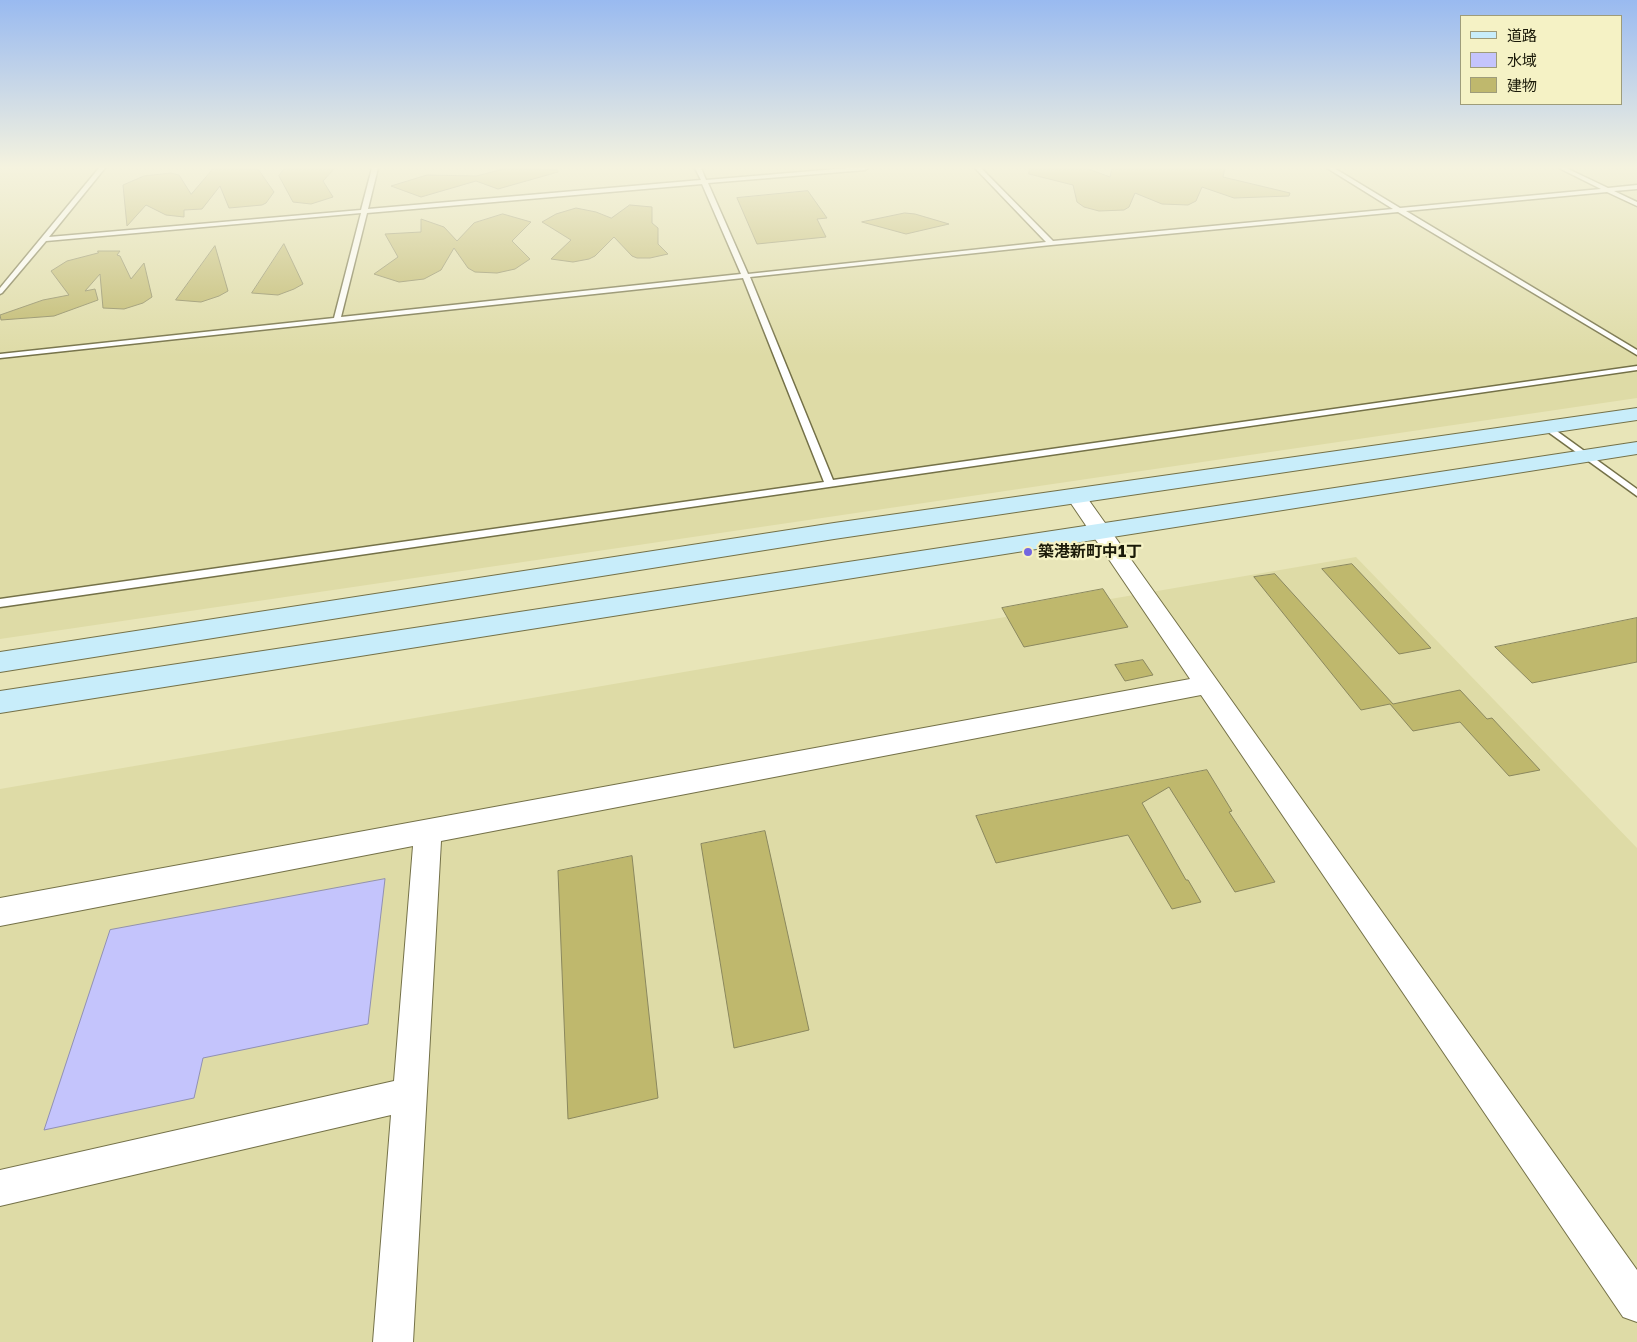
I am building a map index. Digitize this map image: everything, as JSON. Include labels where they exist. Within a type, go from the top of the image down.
[{"type":"street","points":[[0,662],[1076,496],[1637,414]]},
{"type":"street","points":[[0,702],[406,642],[1100,530],[1637,448]]},
{"type":"street","points":[[1076,496],[1637,1303]]},
{"type":"street","points":[[0,912],[1207,685]]},
{"type":"street","points":[[394,1342],[428,832]]},
{"type":"street","points":[[0,1188],[410,1094]]},
{"type":"lane","points":[[0,292],[52,231]]},
{"type":"lane","points":[[44,240],[148,231]]},
{"type":"lane","points":[[338,319],[360,231]]},
{"type":"lane","points":[[725,231],[830,484]]},
{"type":"lane","points":[[1039,231],[1051,243]]},
{"type":"lane","points":[[0,356],[1177,231]]},
{"type":"lane","points":[[1434,231],[1637,353]]},
{"type":"lane","points":[[0,603],[1637,368]]},
{"type":"lane","points":[[1547,427],[1637,493]]},
{"type":"shaded area","points":[[0,231],[1637,231],[1637,398],[0,639]]},
{"type":"shaded area","points":[[1356,557],[1637,848],[1637,1342],[0,1342],[0,789]]},
{"type":"water","points":[[385,879],[368,1024],[203,1058],[194,1098],[44,1130],[110,930]]},
{"type":"building","points":[[447,231],[457,241],[467,231],[522,231],[512,241],[530,259],[515,269],[497,273],[475,272],[468,268],[454,248],[441,270],[424,279],[399,282],[374,274],[398,257],[385,234]]},
{"type":"building","points":[[556,231],[658,231],[658,244],[668,254],[650,258],[637,258],[632,256],[614,237],[595,256],[589,259],[573,262],[551,259],[571,240]]},
{"type":"building","points":[[751,231],[823,231],[826,237],[757,244]]},
{"type":"building","points":[[894,231],[921,231],[906,234]]},
{"type":"building","points":[[284,244],[303,284],[278,295],[252,293]]},
{"type":"building","points":[[215,246],[228,291],[201,302],[176,300]]},
{"type":"building","points":[[98,251],[120,251],[117,255],[120,256],[131,279],[144,263],[152,297],[143,303],[124,309],[103,308],[100,274],[85,291],[95,289],[98,300],[54,316],[1,320],[0,315],[43,300],[69,295],[51,271],[67,261],[98,253]]},
{"type":"building","points":[[1352,564],[1431,648],[1399,654],[1322,569]]},
{"type":"building","points":[[1275,574],[1393,704],[1460,690],[1487,719],[1492,718],[1540,770],[1509,776],[1460,722],[1413,731],[1390,704],[1361,710],[1254,577]]},
{"type":"building","points":[[1103,589],[1128,627],[1024,647],[1002,608]]},
{"type":"building","points":[[1637,618],[1637,662],[1532,683],[1495,647]]},
{"type":"building","points":[[1143,660],[1153,675],[1125,681],[1115,665]]},
{"type":"building","points":[[1207,770],[1232,811],[1229,812],[1275,882],[1235,892],[1169,787],[1142,803],[1186,880],[1188,880],[1201,902],[1172,909],[1128,835],[996,863],[976,816]]},
{"type":"building","points":[[765,831],[809,1030],[734,1048],[701,844]]},
{"type":"building","points":[[632,856],[658,1098],[568,1119],[558,871]]},
{"type":"place","name":"築港新町中1丁","points":[[1028,552]]}]
